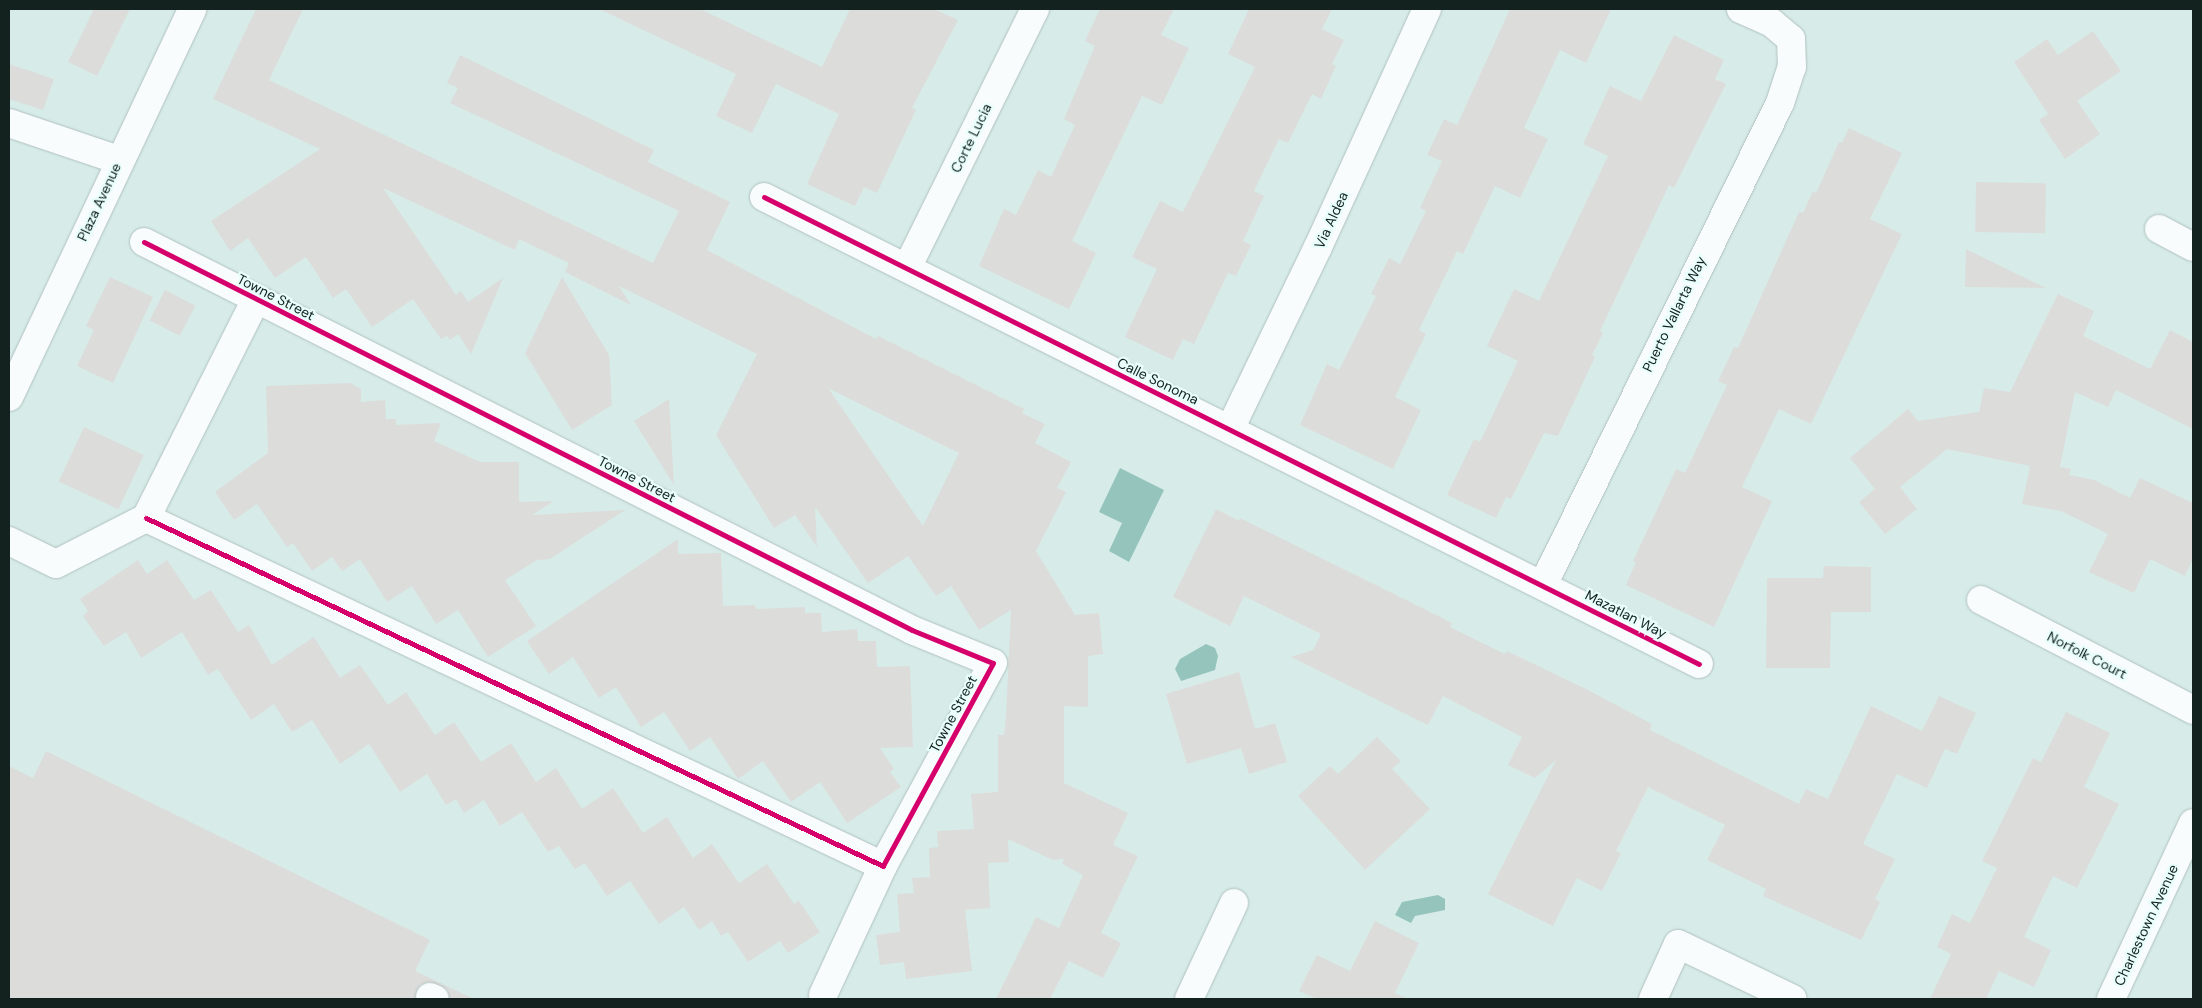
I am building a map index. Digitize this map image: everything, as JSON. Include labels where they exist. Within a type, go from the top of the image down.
[{"type":"street","name":"Plaza Avenue","points":[[9,397],[118,160],[192,9]]},
{"type":"street","name":"Corte Lucia","points":[[907,268],[1035,9]]},
{"type":"street","name":"Via Aldea","points":[[1230,429],[1323,238],[1427,9]]},
{"type":"street","name":"Puerto Vallarta Way","points":[[1543,585],[1780,103],[1792,67],[1791,39],[1772,23],[1741,9]]},
{"type":"street","points":[[9,123],[118,160]]},
{"type":"street","name":"Calle Sonoma","points":[[764,196],[1543,585]]},
{"type":"street","points":[[2159,229],[2193,246]]},
{"type":"street","name":"Towne Street","points":[[144,242],[912,630],[993,663],[883,866]]},
{"type":"street","name":"Towne Street","points":[[146,518],[256,299]]},
{"type":"street","points":[[9,541],[56,564],[146,518],[883,866],[823,994]]},
{"type":"street","name":"Mazatlan Way","points":[[1543,585],[1698,664]]},
{"type":"street","name":"Norfolk Court","points":[[1981,600],[2193,710]]},
{"type":"street","name":"Charlestown Avenue","points":[[2112,999],[2193,823]]},
{"type":"street","points":[[1189,999],[1234,903]]},
{"type":"street","points":[[1653,999],[1678,944],[1793,999]]},
{"type":"water","points":[[1120,468],[1164,490],[1129,562],[1109,551],[1122,523],[1099,512]]},
{"type":"water","points":[[1206,644],[1215,648],[1218,656],[1215,670],[1181,681],[1175,669],[1180,659]]},
{"type":"water","points":[[1438,895],[1445,899],[1445,910],[1415,916],[1411,923],[1395,915],[1402,902]]},
{"type":"building","points":[[94,9],[130,9],[97,76],[68,62]]},
{"type":"building","points":[[256,9],[303,9],[269,80],[653,263],[679,211],[450,103],[458,88],[447,83],[460,55],[654,150],[648,162],[730,202],[707,250],[876,339],[878,336],[1024,409],[1022,413],[1045,424],[1035,443],[1071,462],[1057,488],[1066,492],[1036,551],[1075,615],[1099,613],[1103,654],[1088,656],[1088,707],[1064,706],[1064,783],[1128,813],[1113,845],[1138,856],[1101,933],[1121,943],[1103,978],[1069,961],[1050,999],[996,999],[1036,917],[1059,928],[1083,875],[1062,864],[1064,859],[1053,860],[1008,839],[1009,862],[988,863],[990,908],[965,910],[972,971],[906,979],[904,962],[880,965],[876,935],[900,932],[897,894],[914,893],[912,878],[930,877],[929,848],[938,847],[937,831],[974,829],[971,794],[998,792],[998,735],[1004,735],[1006,717],[1011,610],[979,630],[951,586],[936,596],[908,556],[868,583],[815,507],[817,547],[795,515],[774,528],[716,435],[757,354],[619,286],[631,305],[565,272],[569,263],[519,239],[515,250],[383,188],[456,295],[461,291],[468,302],[503,278],[471,354],[458,334],[450,340],[447,336],[441,339],[413,299],[372,327],[346,289],[333,298],[306,257],[275,278],[248,238],[230,251],[211,221],[320,149],[213,99]],"holes":[[[828,388],[959,453],[923,526]]]},
{"type":"building","points":[[599,9],[700,9],[822,67],[850,9],[934,9],[958,20],[912,108],[916,110],[877,193],[864,187],[855,206],[807,184],[839,114],[776,84],[752,133],[716,116],[736,74]]},
{"type":"building","points":[[1100,9],[1174,9],[1161,35],[1189,48],[1162,105],[1142,96],[1072,241],[1096,253],[1069,309],[979,266],[1004,209],[1016,215],[1038,170],[1051,177],[1075,125],[1064,119],[1095,46],[1085,41]]},
{"type":"building","points":[[1249,9],[1332,9],[1322,29],[1344,40],[1332,64],[1336,66],[1321,99],[1312,94],[1288,143],[1279,139],[1254,191],[1264,196],[1243,241],[1251,245],[1236,276],[1228,273],[1194,344],[1183,339],[1173,360],[1125,337],[1157,269],[1132,257],[1160,201],[1183,212],[1255,67],[1228,54]]},
{"type":"building","points":[[1510,9],[1611,9],[1586,63],[1560,50],[1524,128],[1548,139],[1520,198],[1495,186],[1463,254],[1457,251],[1419,330],[1426,334],[1395,397],[1421,410],[1393,469],[1300,425],[1327,364],[1339,370],[1376,296],[1371,294],[1389,258],[1400,264],[1426,211],[1420,208],[1442,161],[1427,155],[1444,119],[1457,125]]},
{"type":"building","points":[[2093,31],[2121,71],[2077,101],[2100,134],[2065,159],[2039,120],[2048,114],[2014,62],[2047,39],[2058,55]]},
{"type":"building","points":[[1674,35],[1724,60],[1715,79],[1726,84],[1674,188],[1669,185],[1600,331],[1603,333],[1592,355],[1595,357],[1558,436],[1544,433],[1511,499],[1506,497],[1496,518],[1447,495],[1474,439],[1480,442],[1518,361],[1487,346],[1514,289],[1539,301],[1608,156],[1583,144],[1610,86],[1641,101]]},
{"type":"building","points":[[9,64],[54,79],[43,110],[9,99]]},
{"type":"building","points":[[1849,128],[1902,153],[1870,219],[1902,234],[1811,424],[1779,409],[1742,487],[1772,501],[1714,627],[1626,585],[1636,562],[1633,561],[1676,469],[1685,473],[1727,385],[1718,381],[1734,347],[1738,348],[1799,212],[1803,213],[1813,191],[1816,193],[1839,142],[1842,143]]},
{"type":"building","points":[[1976,182],[2046,183],[2045,233],[1975,232]]},
{"type":"building","points":[[1966,249],[2046,288],[1965,287]]},
{"type":"building","points":[[110,277],[153,297],[113,383],[77,366],[94,330],[86,326]]},
{"type":"building","points":[[562,277],[609,355],[612,405],[572,430],[525,353]]},
{"type":"building","points":[[165,290],[195,305],[180,336],[150,320]]},
{"type":"building","points":[[2058,294],[2094,311],[2083,336],[2150,369],[2170,330],[2193,342],[2193,429],[2116,390],[2108,407],[2075,392],[2060,467],[2071,469],[2069,475],[2094,480],[2130,498],[2140,478],[2193,503],[2193,558],[2185,576],[2150,559],[2134,593],[2089,572],[2108,534],[2061,511],[2022,504],[2030,466],[1947,449],[1900,487],[1917,509],[1885,534],[1859,502],[1875,489],[1850,458],[1908,409],[1918,421],[1979,412],[1984,388],[2010,392]]},
{"type":"building","points":[[350,383],[361,389],[361,402],[385,400],[386,419],[396,419],[396,425],[441,423],[434,441],[480,462],[519,462],[519,502],[554,501],[532,515],[625,510],[550,559],[537,560],[505,580],[536,626],[488,657],[458,610],[436,624],[412,586],[387,602],[360,559],[342,571],[332,557],[312,571],[293,543],[287,547],[257,504],[234,520],[215,492],[268,453],[266,386]]},
{"type":"building","points":[[669,399],[674,485],[634,421]]},
{"type":"building","points":[[84,427],[144,455],[118,509],[59,481]]},
{"type":"building","points":[[1216,509],[1239,521],[1240,518],[1452,623],[1450,627],[1505,654],[1507,651],[1586,689],[1652,724],[1650,730],[1799,804],[1806,789],[1828,799],[1871,706],[1922,731],[1939,696],[1976,713],[1957,754],[1945,749],[1927,788],[1897,774],[1863,844],[1895,859],[1875,899],[1880,902],[1861,940],[1763,896],[1766,889],[1707,860],[1725,825],[1648,787],[1616,851],[1621,853],[1602,891],[1577,878],[1553,926],[1488,894],[1556,760],[1535,778],[1508,765],[1522,737],[1443,696],[1428,725],[1291,657],[1313,650],[1321,634],[1244,596],[1230,626],[1173,597]]},
{"type":"building","points":[[678,539],[678,554],[721,553],[723,606],[755,605],[756,609],[805,607],[805,613],[821,613],[822,632],[857,629],[858,641],[876,641],[877,667],[910,666],[913,747],[880,748],[894,769],[890,772],[901,787],[847,823],[820,782],[791,802],[763,761],[738,779],[710,737],[690,751],[664,712],[641,727],[616,687],[599,698],[573,657],[549,674],[527,641]]},
{"type":"building","points":[[138,560],[147,574],[167,560],[194,600],[211,590],[238,632],[249,625],[272,665],[314,637],[340,678],[360,665],[388,705],[406,692],[435,735],[454,722],[481,762],[511,743],[536,782],[556,768],[582,809],[613,788],[643,833],[667,817],[693,858],[712,844],[739,883],[767,864],[794,904],[799,901],[820,932],[788,953],[780,941],[748,962],[728,932],[721,936],[712,921],[699,930],[684,907],[659,924],[630,881],[607,896],[585,863],[575,869],[559,846],[548,852],[522,812],[500,826],[484,800],[464,813],[456,799],[446,805],[427,774],[400,792],[369,744],[340,764],[312,720],[292,732],[274,704],[251,720],[218,669],[208,675],[182,632],[141,658],[126,632],[104,646],[83,616],[88,611],[80,599]]},
{"type":"building","points":[[1824,566],[1871,567],[1871,612],[1831,612],[1830,668],[1766,668],[1767,578],[1823,578]]},
{"type":"building","points":[[1239,672],[1255,729],[1275,723],[1287,762],[1249,774],[1241,748],[1187,764],[1166,694]]},
{"type":"building","points":[[2066,712],[2110,733],[2084,787],[2119,804],[2077,888],[2053,876],[2024,937],[2051,950],[2034,987],[1999,971],[1986,999],[1930,999],[1951,954],[1937,947],[1952,914],[1970,923],[1997,868],[1982,861],[2033,758],[2041,762]]},
{"type":"building","points":[[1377,737],[1401,761],[1392,769],[1430,809],[1365,870],[1298,796],[1330,766],[1338,774]]},
{"type":"building","points":[[46,751],[430,940],[415,971],[474,999],[450,999],[447,989],[428,982],[420,985],[415,999],[9,999],[9,766],[33,778]]},
{"type":"building","points":[[1375,921],[1419,943],[1395,993],[1408,999],[1317,999],[1299,991],[1317,955],[1350,971]]},
{"type":"cycle path","points":[[764,197],[1699,664]]},
{"type":"cycle path","points":[[144,242],[912,630],[993,663],[883,866],[146,518]]}]
